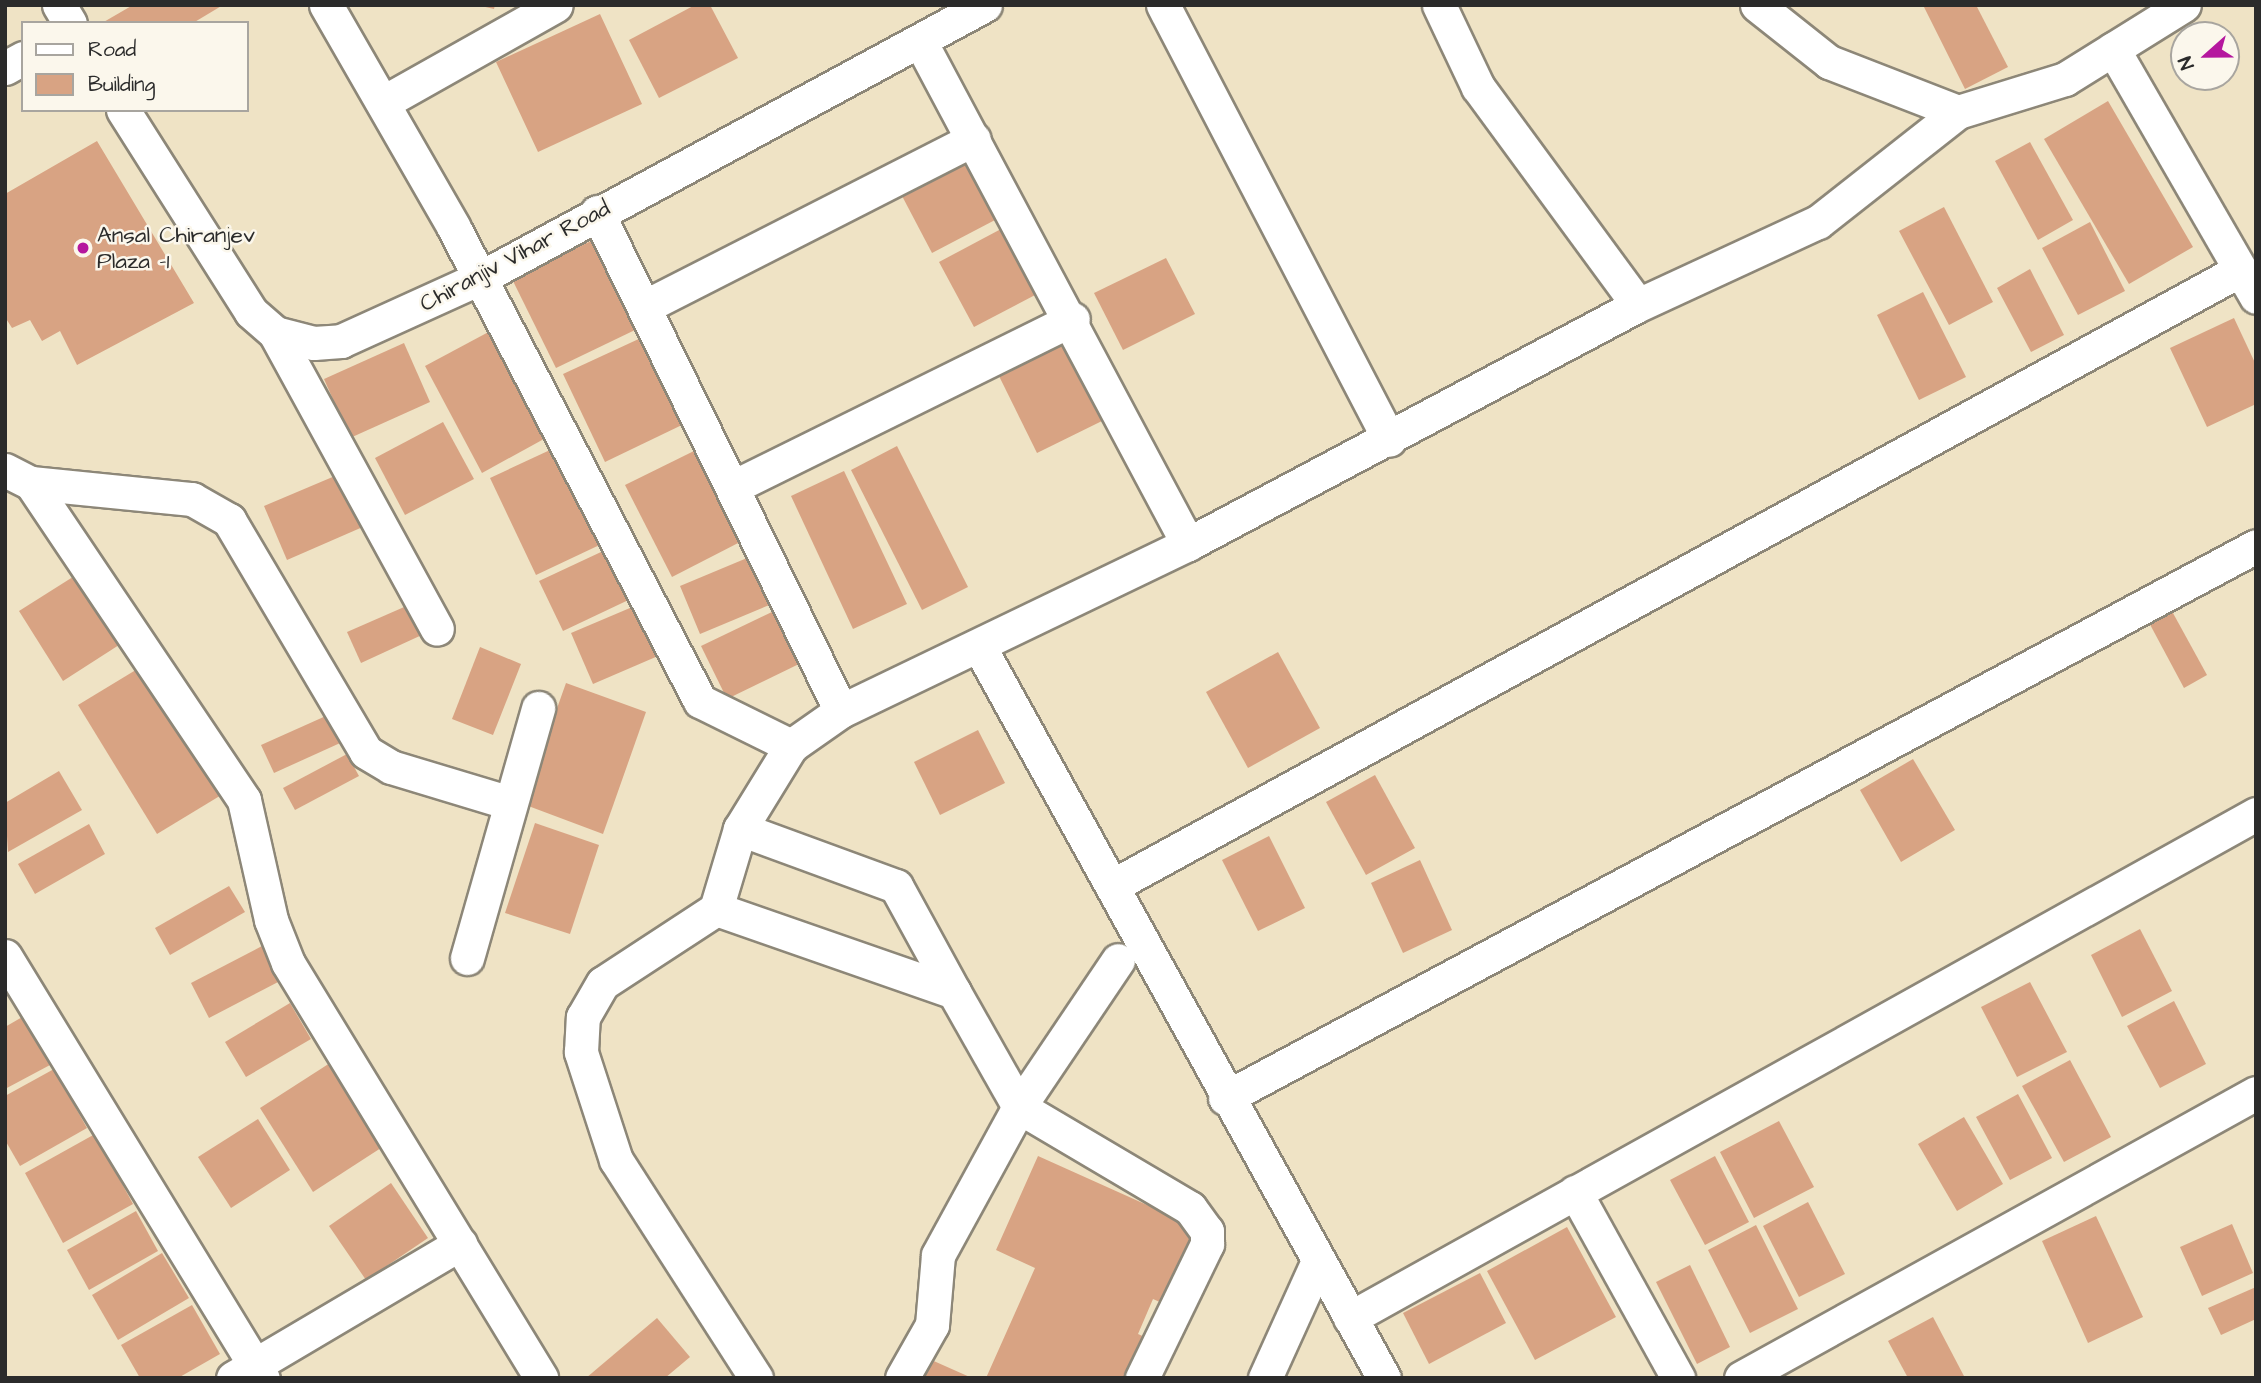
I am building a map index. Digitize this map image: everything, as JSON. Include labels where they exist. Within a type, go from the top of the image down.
[{"type":"street","points":[[59,5],[69,21]]},
{"type":"street","points":[[326,5],[384,102],[480,278],[700,701],[791,746]]},
{"type":"street","points":[[384,102],[556,5]]},
{"type":"street","name":"Chiranjiv Vihar Road","points":[[124,112],[251,312],[275,333],[314,343],[364,336],[480,278],[597,212],[921,43],[985,5]]},
{"type":"street","points":[[1163,5],[1389,440]]},
{"type":"street","points":[[1439,5],[1478,87],[1638,305]]},
{"type":"street","points":[[756,1378],[616,1160],[581,1052],[583,1017],[603,984],[716,909],[740,829],[791,746],[841,712],[980,648],[1188,544],[1389,440],[1638,305],[1818,222],[1958,112],[2065,79],[2184,5]]},
{"type":"street","points":[[1771,9],[1829,62],[1958,112]]},
{"type":"street","points":[[921,43],[1073,319],[1188,544]]},
{"type":"street","points":[[1112,886],[2248,284],[2113,49]]},
{"type":"street","points":[[5,68],[21,59]]},
{"type":"street","points":[[644,307],[974,139]]},
{"type":"street","points":[[597,212],[841,712]]},
{"type":"street","points":[[733,487],[1073,319]]},
{"type":"street","points":[[275,333],[437,629]]},
{"type":"street","points":[[18,477],[192,499],[229,520],[366,752],[391,767],[510,803]]},
{"type":"street","points":[[18,477],[244,800],[279,947],[541,1378]]},
{"type":"street","points":[[1224,1098],[2256,546]]},
{"type":"street","points":[[980,648],[1112,886],[1224,1098],[1384,1378]]},
{"type":"street","points":[[467,958],[538,708]]},
{"type":"street","points":[[1350,1318],[2256,814]]},
{"type":"street","points":[[740,829],[897,886],[1019,1107],[1190,1208],[1207,1231],[1202,1256],[1142,1378]]},
{"type":"street","points":[[716,909],[954,992]]},
{"type":"street","points":[[5,956],[250,1373],[460,1244]]},
{"type":"street","points":[[902,1378],[932,1325],[939,1255],[1019,1107],[1118,960]]},
{"type":"street","points":[[1741,1378],[2256,1093]]},
{"type":"street","points":[[1575,1192],[1678,1378]]},
{"type":"street","points":[[1265,1378],[1318,1261]]},
{"type":"building","points":[[133,5],[223,5],[196,21],[105,21]]},
{"type":"building","points":[[477,5],[495,5],[494,9]]},
{"type":"building","points":[[695,5],[710,5],[738,58],[659,98],[629,40]]},
{"type":"building","points":[[1923,5],[1976,5],[2008,67],[1965,89]]},
{"type":"building","points":[[600,14],[642,104],[538,152],[496,62]]},
{"type":"building","points":[[2108,101],[2193,247],[2129,284],[2044,139]]},
{"type":"building","name":"Ansal Chiranjev Plaza -1","points":[[97,141],[194,303],[77,365],[60,331],[42,341],[30,320],[12,328],[5,317],[5,194]]},
{"type":"building","points":[[2030,142],[2073,220],[2038,240],[1995,161]]},
{"type":"building","points":[[964,161],[995,220],[932,253],[901,194]]},
{"type":"building","points":[[1944,207],[1993,302],[1949,325],[1899,231]]},
{"type":"building","points":[[2090,222],[2125,291],[2078,315],[2042,248]]},
{"type":"building","points":[[1001,229],[1037,294],[974,327],[939,262]]},
{"type":"building","points":[[591,241],[635,330],[556,368],[512,279]]},
{"type":"building","points":[[1166,258],[1195,314],[1123,350],[1094,293]]},
{"type":"building","points":[[2030,269],[2064,335],[2031,352],[1997,288]]},
{"type":"building","points":[[1923,292],[1966,377],[1919,400],[1877,315]]},
{"type":"building","points":[[2234,318],[2256,365],[2256,404],[2207,427],[2170,348]]},
{"type":"building","points":[[496,328],[553,434],[482,473],[425,366]]},
{"type":"building","points":[[643,337],[684,424],[605,462],[563,374]]},
{"type":"building","points":[[1064,341],[1104,420],[1037,453],[998,374]]},
{"type":"building","points":[[404,343],[430,402],[350,438],[324,379]]},
{"type":"building","points":[[443,422],[474,479],[405,515],[375,458]]},
{"type":"building","points":[[563,444],[608,541],[536,575],[490,478]]},
{"type":"building","points":[[897,446],[968,587],[922,610],[851,470]]},
{"type":"building","points":[[698,449],[744,540],[672,577],[625,485]]},
{"type":"building","points":[[844,471],[907,604],[853,629],[791,496]]},
{"type":"building","points":[[342,473],[365,526],[287,560],[264,506]]},
{"type":"building","points":[[616,545],[639,595],[563,631],[539,581]]},
{"type":"building","points":[[759,553],[779,601],[700,634],[680,586]]},
{"type":"building","points":[[76,575],[119,645],[63,681],[19,611]]},
{"type":"building","points":[[411,604],[424,634],[361,663],[347,632]]},
{"type":"building","points":[[2168,604],[2207,675],[2184,688],[2146,617]]},
{"type":"building","points":[[637,605],[658,656],[593,684],[571,633]]},
{"type":"building","points":[[774,611],[799,664],[727,699],[701,646]]},
{"type":"building","points":[[480,647],[521,664],[493,735],[452,719]]},
{"type":"building","points":[[1278,652],[1320,728],[1248,768],[1206,692]]},
{"type":"building","points":[[144,665],[223,794],[157,834],[78,705]]},
{"type":"building","points":[[566,683],[646,712],[603,834],[523,804]]},
{"type":"building","points":[[337,711],[349,739],[274,773],[261,745]]},
{"type":"building","points":[[978,730],[1005,783],[940,815],[914,762]]},
{"type":"building","points":[[347,754],[359,776],[295,810],[283,788]]},
{"type":"building","points":[[1913,759],[1955,830],[1901,862],[1860,790]]},
{"type":"building","points":[[59,771],[82,810],[8,852],[5,803]]},
{"type":"building","points":[[1375,775],[1415,848],[1366,875],[1326,802]]},
{"type":"building","points":[[535,823],[599,845],[570,934],[505,913]]},
{"type":"building","points":[[89,824],[105,854],[35,894],[18,864]]},
{"type":"building","points":[[1269,836],[1305,908],[1258,931],[1222,860]]},
{"type":"building","points":[[1420,860],[1452,930],[1403,953],[1371,883]]},
{"type":"building","points":[[229,886],[245,912],[170,955],[155,928]]},
{"type":"building","points":[[2140,929],[2172,991],[2122,1017],[2091,955]]},
{"type":"building","points":[[262,946],[280,981],[209,1018],[191,983]]},
{"type":"building","points":[[2030,982],[2067,1052],[2017,1077],[1981,1007]]},
{"type":"building","points":[[2174,1001],[2206,1064],[2160,1088],[2127,1026]]},
{"type":"building","points":[[290,1003],[311,1039],[246,1077],[225,1042]]},
{"type":"building","points":[[24,1016],[50,1065],[5,1089],[5,1027]]},
{"type":"building","points":[[2070,1060],[2111,1137],[2064,1162],[2022,1086]]},
{"type":"building","points":[[330,1063],[384,1146],[313,1192],[260,1108]]},
{"type":"building","points":[[54,1069],[87,1128],[20,1166],[5,1140],[5,1096]]},
{"type":"building","points":[[2018,1094],[2052,1158],[2010,1180],[1976,1117]]},
{"type":"building","points":[[1964,1117],[2003,1184],[1957,1211],[1918,1144]]},
{"type":"building","points":[[258,1119],[290,1170],[231,1208],[198,1157]]},
{"type":"building","points":[[1779,1121],[1814,1187],[1754,1218],[1720,1152]]},
{"type":"building","points":[[95,1134],[133,1204],[63,1243],[25,1173]]},
{"type":"building","points":[[1038,1156],[1196,1227],[1162,1303],[1153,1299],[1138,1334],[1147,1338],[1129,1378],[986,1378],[1035,1268],[996,1250]]},
{"type":"building","points":[[1715,1156],[1749,1222],[1705,1245],[1670,1180]]},
{"type":"building","points":[[391,1183],[428,1238],[366,1280],[329,1226]]},
{"type":"building","points":[[1808,1202],[1845,1274],[1799,1297],[1763,1226]]},
{"type":"building","points":[[136,1211],[158,1251],[89,1290],[67,1250]]},
{"type":"building","points":[[2096,1216],[2143,1317],[2088,1343],[2042,1241]]},
{"type":"building","points":[[2232,1224],[2253,1273],[2202,1296],[2180,1247]]},
{"type":"building","points":[[1756,1225],[1798,1309],[1750,1333],[1708,1250]]},
{"type":"building","points":[[1567,1227],[1616,1317],[1535,1360],[1487,1271]]},
{"type":"building","points":[[162,1253],[189,1298],[118,1340],[92,1295]]},
{"type":"building","points":[[1690,1265],[1730,1347],[1697,1364],[1656,1282]]},
{"type":"building","points":[[1480,1273],[1506,1323],[1429,1364],[1403,1313]]},
{"type":"building","points":[[2256,1287],[2256,1319],[2221,1335],[2208,1308]]},
{"type":"building","points":[[192,1305],[220,1354],[178,1378],[140,1378],[121,1345]]},
{"type":"building","points":[[1933,1317],[1965,1378],[1908,1378],[1888,1341]]},
{"type":"building","points":[[657,1318],[690,1357],[665,1378],[586,1378]]},
{"type":"building","points":[[918,1354],[972,1378],[907,1378]]},
{"type":"place","name":"Ansal Chiranjev Plaza -1","points":[[83,248]]}]
